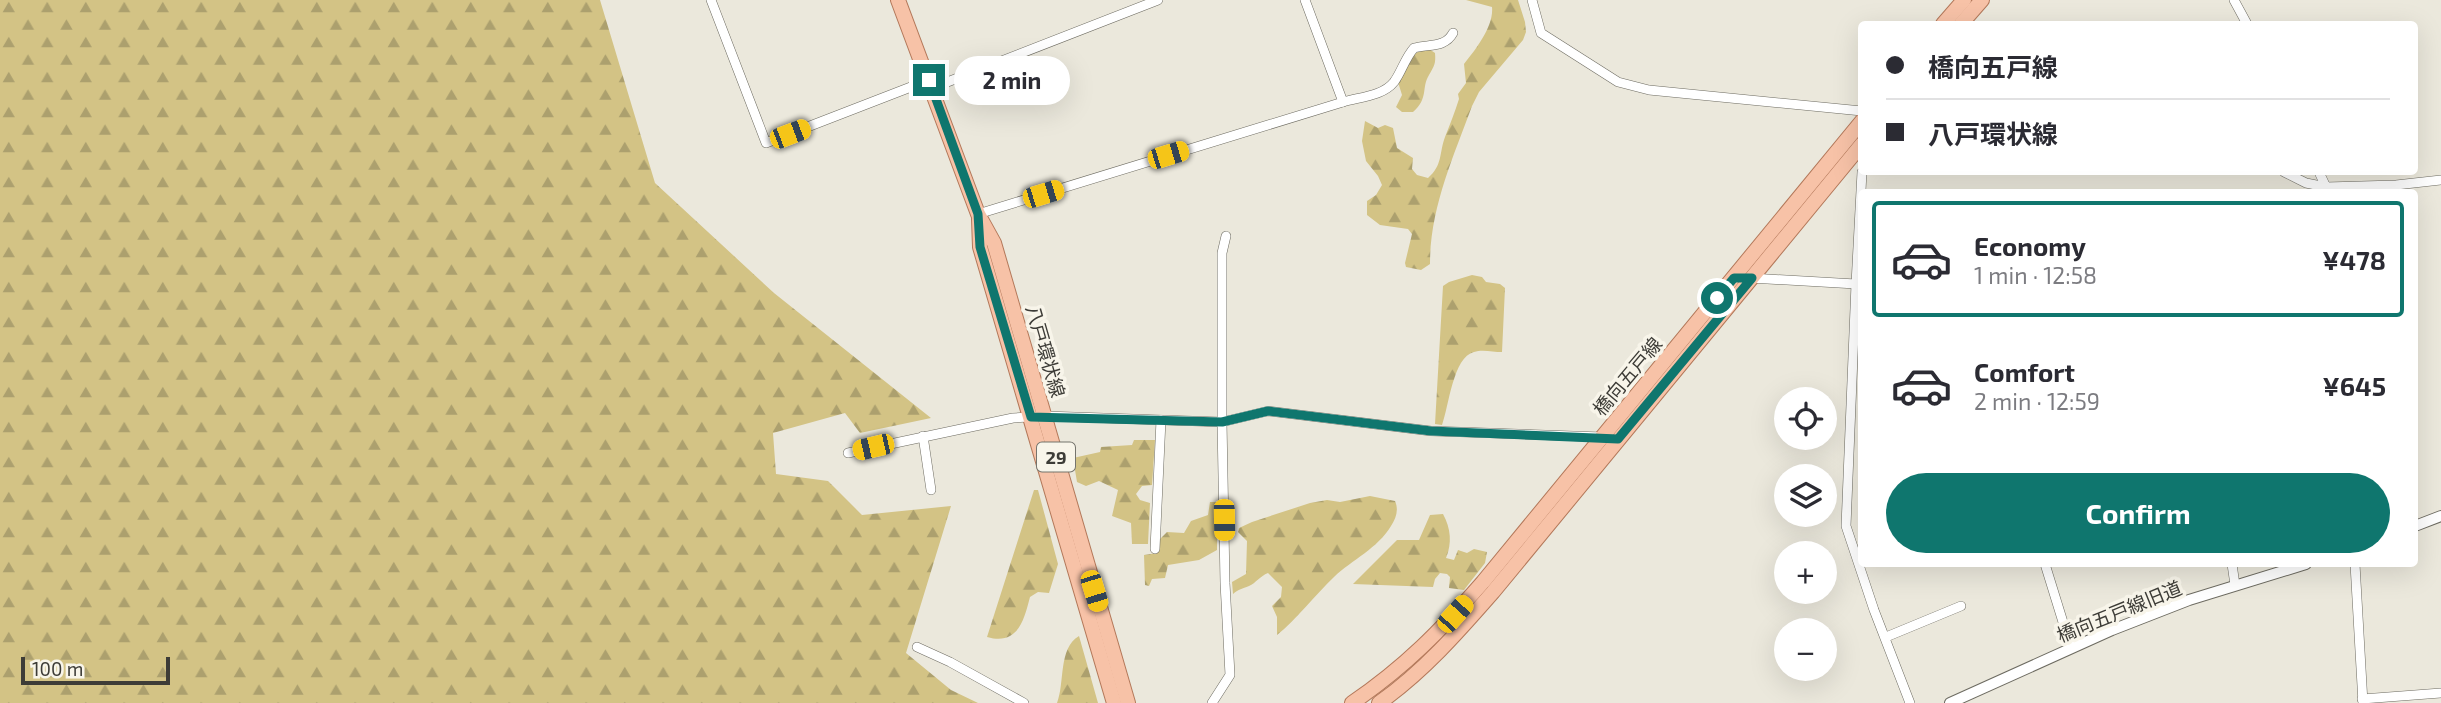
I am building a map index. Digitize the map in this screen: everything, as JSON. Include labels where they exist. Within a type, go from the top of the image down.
[{"type":"main road","name":"八戸環状線","points":[[898,0],[978,214],[980,247],[1038,416],[1128,703]]},
{"type":"main road","points":[[1946,21],[1964,0]]},
{"type":"main road","points":[[1964,21],[1982,0]]},
{"type":"main road","name":"橋向五戸線","points":[[1352,703],[1413,658],[1492,572],[1858,126]]},
{"type":"main road","name":"橋向五戸線","points":[[1379,703],[1462,627],[1858,149]]},
{"type":"main road","name":"八戸環状線","points":[[1038,416],[1114,703]]},
{"type":"street","points":[[711,0],[766,143],[1158,0]]},
{"type":"street","points":[[1305,0],[1343,102]]},
{"type":"street","points":[[1532,0],[1541,33],[1618,82],[1650,90],[1858,111]]},
{"type":"street","points":[[2234,0],[2245,21]]},
{"type":"street","points":[[978,214],[1343,102],[1384,92],[1395,81],[1406,57],[1414,48],[1443,44],[1450,40],[1453,33]]},
{"type":"street","points":[[2290,175],[2324,189]]},
{"type":"street","points":[[2341,189],[2441,180]]},
{"type":"street","points":[[1212,703],[1230,675],[1222,422],[1222,253],[1226,236]]},
{"type":"street","points":[[1734,278],[1858,284]]},
{"type":"street","points":[[1858,303],[1846,526],[1858,560]]},
{"type":"street","points":[[848,453],[1013,418],[1038,416],[1222,422],[1268,411],[1431,431],[1618,439]]},
{"type":"street","points":[[1155,549],[1161,420]]},
{"type":"street","points":[[923,436],[931,490]]},
{"type":"street","points":[[2418,525],[2441,516]]},
{"type":"street","points":[[1860,567],[1910,703]]},
{"type":"street","points":[[2046,567],[2071,648]]},
{"type":"street","points":[[2232,567],[2235,585]]},
{"type":"street","name":"橋向五戸線旧道","points":[[1950,703],[2112,630],[2235,585],[2296,567]]},
{"type":"street","points":[[2355,567],[2363,701],[2441,693]]},
{"type":"street","points":[[1885,637],[1961,606]]},
{"type":"street","points":[[918,647],[1024,703]]},
{"type":"green space","points":[[0,0],[600,0],[655,183],[774,293],[931,418],[860,433],[845,413],[773,433],[776,474],[828,481],[862,515],[951,506],[906,653],[951,690],[978,703],[0,703]]},
{"type":"green space","points":[[1466,0],[1518,0],[1526,32],[1523,40],[1479,92],[1472,106],[1438,203],[1430,264],[1421,270],[1406,267],[1412,234],[1408,229],[1380,225],[1367,215],[1367,201],[1376,195],[1382,185],[1366,161],[1362,141],[1365,121],[1378,128],[1385,125],[1393,128],[1397,148],[1413,158],[1412,169],[1417,175],[1428,178],[1433,173],[1459,99],[1458,94],[1466,83],[1464,64],[1483,37],[1492,14],[1492,7]]},
{"type":"green space","points":[[1429,49],[1435,53],[1435,62],[1423,98],[1413,112],[1402,112],[1396,107],[1402,95],[1398,82],[1413,56]]},
{"type":"green space","points":[[1472,275],[1505,288],[1502,352],[1480,351],[1467,356],[1456,372],[1442,425],[1435,424],[1443,286]]},
{"type":"green space","points":[[1134,440],[1155,440],[1152,485],[1142,486],[1136,494],[1140,500],[1150,503],[1148,544],[1132,544],[1131,523],[1112,516],[1118,490],[1099,481],[1086,486],[1077,482],[1073,458],[1100,452],[1101,447],[1132,445]]},
{"type":"green space","points":[[1034,490],[1038,490],[1058,564],[1049,593],[1038,592],[1030,597],[1022,622],[1013,634],[998,639],[987,637]]},
{"type":"green space","points":[[1370,496],[1395,501],[1396,514],[1386,534],[1334,577],[1277,635],[1277,617],[1272,606],[1281,597],[1282,587],[1268,573],[1233,594],[1232,582],[1246,574],[1247,541],[1238,532],[1239,528],[1310,503],[1327,500],[1340,502]]},
{"type":"green space","points":[[1210,502],[1217,502],[1217,550],[1199,560],[1168,565],[1165,578],[1152,579],[1149,586],[1145,585],[1144,555],[1157,553],[1158,541],[1167,532],[1184,533],[1191,521],[1208,515]]},
{"type":"green space","points":[[1443,514],[1450,536],[1446,558],[1454,560],[1458,550],[1467,553],[1474,549],[1487,552],[1485,563],[1464,590],[1449,588],[1450,577],[1440,573],[1433,587],[1353,584],[1397,540],[1419,540],[1430,515]]},
{"type":"green space","points":[[1079,636],[1098,703],[1057,703],[1065,657],[1072,642]]},
{"type":"route","points":[[929,80],[978,214],[980,247],[1031,417],[1222,422],[1268,411],[1431,431],[1618,439],[1752,278],[1734,278],[1717,298]]}]
